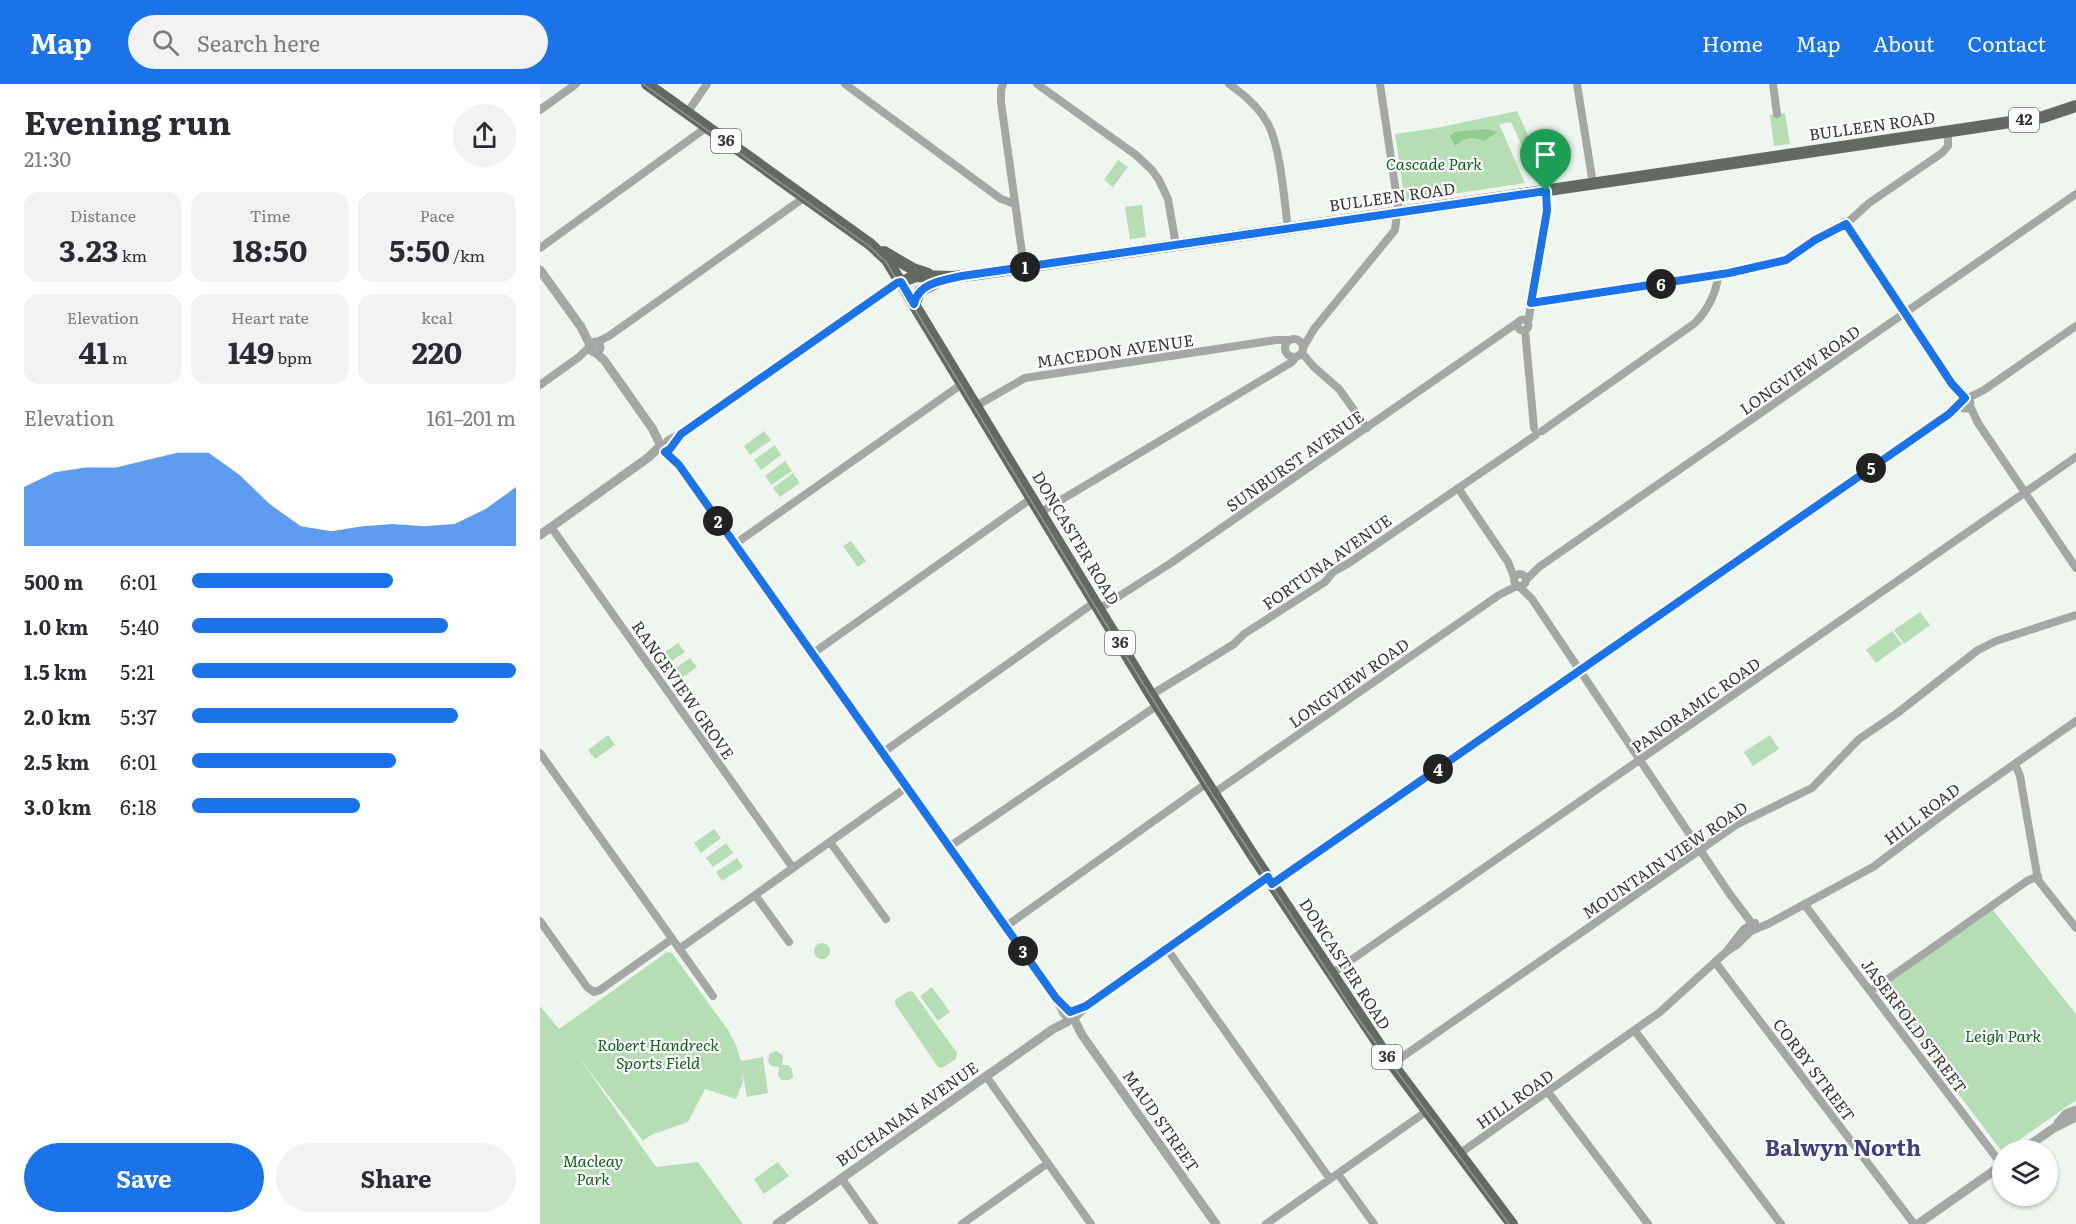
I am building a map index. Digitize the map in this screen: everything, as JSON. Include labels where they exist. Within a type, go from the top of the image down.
[{"type":"main road","name":"DONCASTER ROAD","points":[[647,84],[885,257],[1154,700],[1210,788],[1392,1064],[1512,1224]]},
{"type":"main road","name":"BULLEEN ROAD","points":[[901,282],[916,276],[949,278],[2043,117],[2076,106]]},
{"type":"main road","points":[[870,244],[913,269],[949,278]]},
{"type":"main road","points":[[914,304],[920,291],[949,278]]},
{"type":"street","points":[[540,110],[576,84]]},
{"type":"street","points":[[687,113],[707,84]]},
{"type":"street","points":[[845,84],[1005,201],[1016,204]]},
{"type":"street","points":[[1003,84],[1000,95],[1024,267]]},
{"type":"street","points":[[1037,84],[1136,155],[1152,170],[1168,200],[1176,245]]},
{"type":"street","points":[[1229,84],[1256,106],[1269,125],[1276,146],[1288,229]]},
{"type":"street","name":"MACEDON AVENUE","points":[[1297,354],[1314,329],[1395,231],[1397,203],[1380,84]]},
{"type":"street","points":[[1577,84],[1593,184]]},
{"type":"street","points":[[1773,84],[1778,114]]},
{"type":"street","points":[[540,248],[707,127]]},
{"type":"street","points":[[1531,303],[1718,275],[1782,262],[1828,229],[1844,222],[1855,210],[1869,203],[1945,150],[1948,144],[1947,131]]},
{"type":"street","points":[[995,192],[1014,191]]},
{"type":"street","points":[[1537,430],[1532,409],[1522,326],[1531,303],[1547,211],[1546,191]]},
{"type":"street","name":"LONGVIEW ROAD","points":[[1005,927],[1499,595],[2076,194]]},
{"type":"street","points":[[540,385],[805,197]]},
{"type":"street","points":[[1844,222],[2076,568]]},
{"type":"street","name":"MAUD STREET","points":[[540,270],[1216,1224]]},
{"type":"street","name":"FORTUNA AVENUE","points":[[949,847],[1234,644],[1244,634],[1325,582],[1333,572],[1695,323],[1713,294],[1718,275]]},
{"type":"street","points":[[540,535],[889,288],[901,282]]},
{"type":"street","name":"SUNBURST AVENUE","points":[[882,753],[1097,605],[1171,563],[1504,333],[1522,326]]},
{"type":"street","points":[[1270,880],[1580,671],[2076,326]]},
{"type":"street","name":"MACEDON AVENUE","points":[[976,406],[1025,378],[1265,342],[1290,342],[1314,329]]},
{"type":"street","points":[[1290,342],[1297,354],[1339,389],[1367,428]]},
{"type":"street","points":[[1290,342],[1297,354]]},
{"type":"street","points":[[1041,512],[1292,362],[1297,354]]},
{"type":"street","points":[[735,544],[962,384]]},
{"type":"street","name":"PANORAMIC ROAD","points":[[1331,974],[2076,457]]},
{"type":"street","points":[[1458,488],[1700,850],[1749,928]]},
{"type":"street","points":[[812,654],[1032,498]]},
{"type":"street","name":"RANGEVIEW GROVE","points":[[551,527],[793,868]]},
{"type":"street","name":"MOUNTAIN VIEW ROAD","points":[[1392,1064],[1751,816],[1806,792],[1859,739],[1896,714],[1978,650],[1989,644],[2076,615]]},
{"type":"street","name":"HILL ROAD","points":[[1459,1154],[1635,1031],[1737,945],[1749,928],[1777,918],[1886,858],[1956,805],[2076,721]]},
{"type":"street","points":[[540,753],[713,996]]},
{"type":"street","points":[[2015,764],[2020,776],[2042,887],[2076,928]]},
{"type":"street","points":[[679,949],[907,788]]},
{"type":"street","points":[[830,842],[886,920]]},
{"type":"street","points":[[1871,991],[2027,881],[2038,876]]},
{"type":"street","name":"BUCHANAN AVENUE","points":[[777,1224],[1069,1017],[1270,880]]},
{"type":"street","points":[[755,895],[789,942]]},
{"type":"street","name":"JASERFOLD STREET","points":[[1804,903],[1992,1152]]},
{"type":"street","points":[[540,921],[587,987],[594,992],[672,939]]},
{"type":"street","points":[[1167,949],[1330,1179]]},
{"type":"street","name":"CORBY STREET","points":[[1715,962],[1916,1224]]},
{"type":"street","points":[[1635,1031],[1781,1224]]},
{"type":"street","points":[[986,1076],[1091,1224]]},
{"type":"street","points":[[1548,1092],[1648,1224]]},
{"type":"street","points":[[2054,1128],[2066,1114],[2076,1110]]},
{"type":"street","points":[[1266,1224],[1427,1111]]},
{"type":"street","points":[[2037,1140],[2076,1117]]},
{"type":"street","points":[[968,1222],[1048,1163]]},
{"type":"street","points":[[1916,1224],[1992,1172]]},
{"type":"street","points":[[1338,1174],[1374,1224]]},
{"type":"street","points":[[842,1179],[874,1224]]},
{"type":"green space","name":"Cascade Park","points":[[1517,111],[1548,179],[1538,181],[1511,122],[1499,124],[1525,183],[1405,201],[1395,134]]},
{"type":"green space","points":[[1785,113],[1790,144],[1774,146],[1770,115]]},
{"type":"green space","points":[[1118,160],[1128,167],[1113,187],[1104,180]]},
{"type":"green space","points":[[1142,205],[1146,237],[1130,239],[1125,207]]},
{"type":"green space","points":[[764,431],[771,440],[750,455],[744,446]]},
{"type":"green space","points":[[775,445],[781,455],[761,470],[754,460]]},
{"type":"green space","points":[[785,461],[792,471],[771,485],[765,476]]},
{"type":"green space","points":[[793,473],[800,483],[780,497],[773,488]]},
{"type":"green space","points":[[851,541],[866,561],[858,567],[843,546]]},
{"type":"green space","points":[[1920,612],[1930,625],[1904,644],[1894,630]]},
{"type":"green space","points":[[1892,631],[1902,644],[1876,663],[1866,650]]},
{"type":"green space","points":[[678,643],[685,652],[664,666],[658,657]]},
{"type":"green space","points":[[690,658],[697,667],[676,682],[670,672]]},
{"type":"green space","points":[[608,735],[615,745],[595,759],[588,750]]},
{"type":"green space","points":[[1770,735],[1779,749],[1753,766],[1744,752]]},
{"type":"green space","points":[[714,829],[721,838],[701,853],[694,843]]},
{"type":"green space","points":[[726,843],[733,853],[713,867],[706,858]]},
{"type":"green space","points":[[737,858],[743,867],[722,881],[716,872]]},
{"type":"green space","name":"Leigh Park","points":[[1992,909],[2076,1014],[2076,1100],[2019,1140],[1993,1140],[1880,990]]},
{"type":"green space","points":[[819,943],[825,943],[830,951],[828,957],[819,959],[814,954],[814,948]]},
{"type":"green space","points":[[667,952],[672,953],[728,1030],[741,1061],[763,1057],[768,1093],[747,1097],[742,1072],[743,1082],[736,1099],[705,1089],[688,1122],[651,1135],[643,1141],[578,1056],[656,1167],[698,1162],[743,1224],[540,1224],[540,1006],[559,1029]]},
{"type":"green space","points":[[932,987],[950,1012],[938,1021],[920,996]]},
{"type":"green space","points":[[909,991],[913,992],[957,1053],[956,1059],[942,1068],[938,1067],[895,1004],[895,1000]]},
{"type":"green space","points":[[776,1051],[783,1055],[782,1065],[788,1065],[792,1069],[793,1077],[789,1080],[781,1080],[778,1075],[779,1067],[771,1066],[768,1062],[769,1054]]},
{"type":"green space","points":[[778,1162],[789,1176],[764,1194],[754,1179]]},
{"type":"shaded area","points":[[1485,129],[1498,132],[1484,141],[1469,139],[1455,146],[1450,136],[1455,132]]},
{"type":"tram line","points":[[643,84],[869,246],[886,262],[1212,794],[1359,1020],[1509,1224]]},
{"type":"district","name":"Balwyn North","points":[[1843,1148]]},
{"type":"route","points":[[1546,191],[1547,211],[1531,303],[1729,273],[1777,263],[1786,260],[1815,240],[1846,224],[1952,384],[1965,398],[1961,399],[1949,414],[1272,884],[1268,877],[1086,1006],[1070,1012],[1056,998],[679,465],[665,452],[681,434],[897,283],[901,282],[914,304],[917,295],[923,289],[940,281],[962,276],[1546,191]]},
{"type":"park label","name":"Robert Handreck Sports Field","points":[[658,1054]]},
{"type":"park label","name":"Macleay Park","points":[[593,1170]]}]
